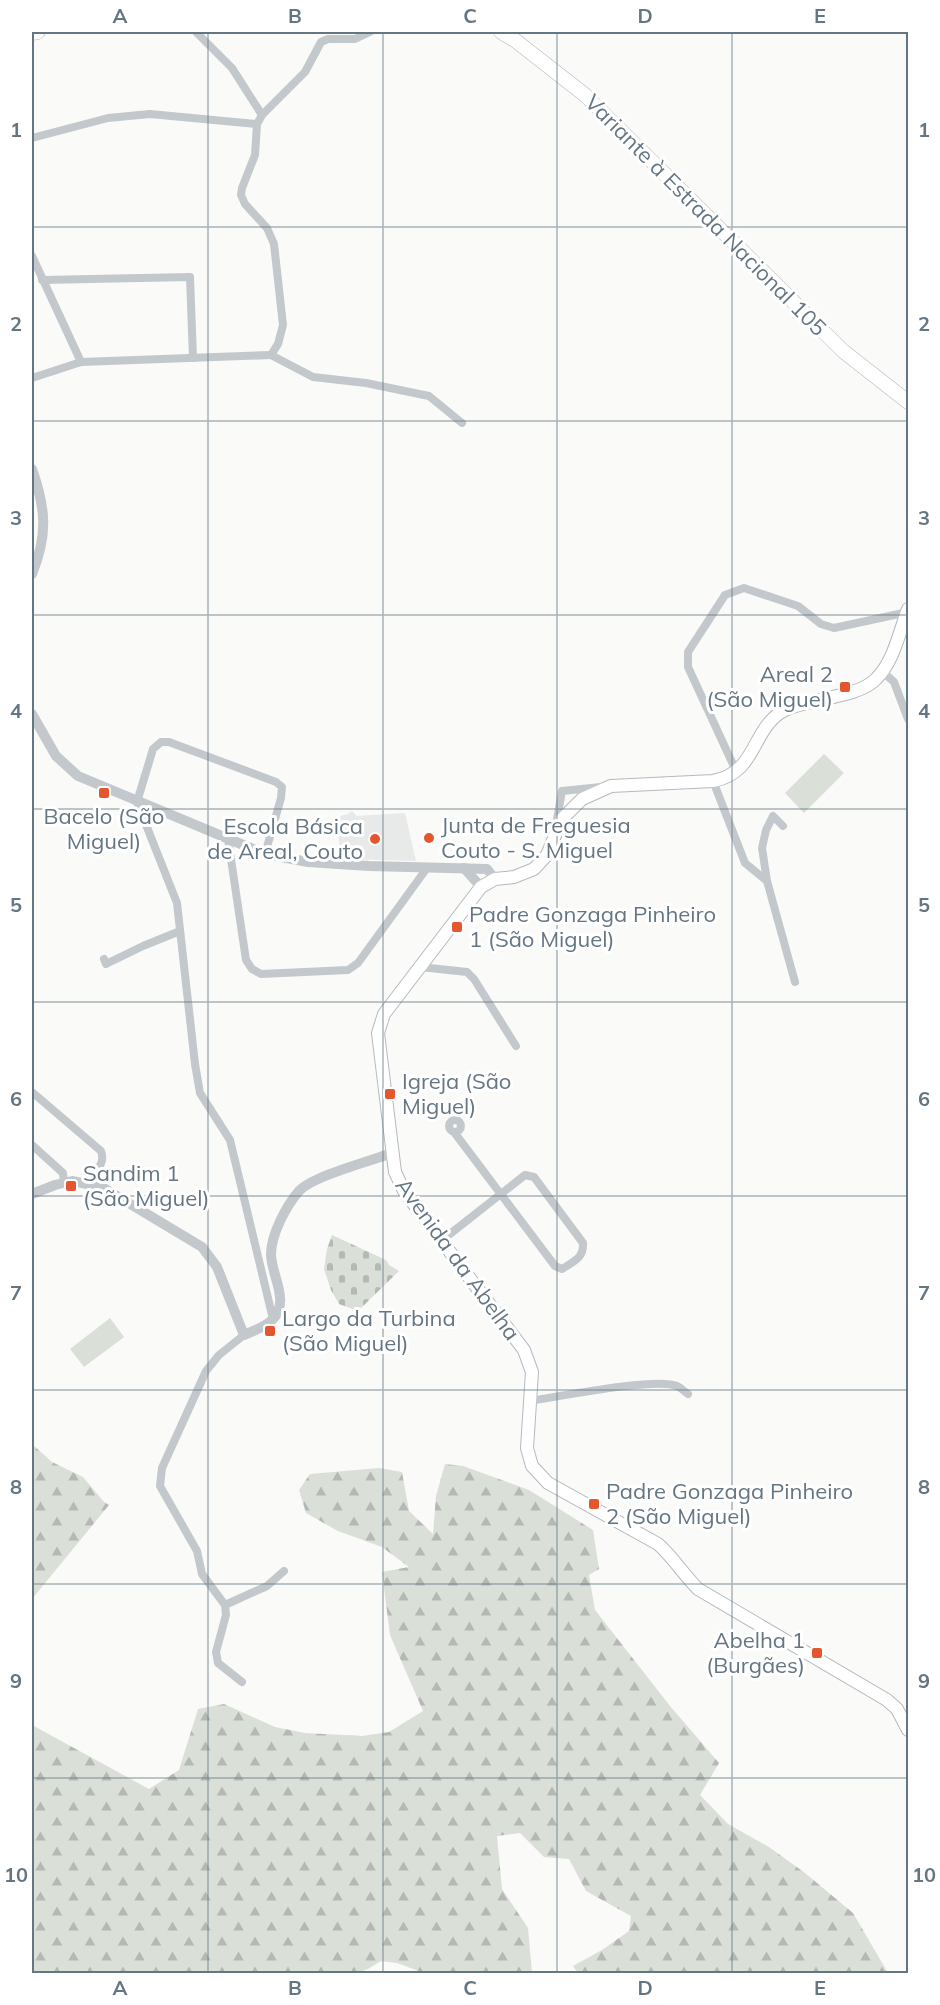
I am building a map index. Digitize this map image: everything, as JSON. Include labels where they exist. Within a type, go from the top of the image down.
[{"type":"main road","points":[[32,33],[38,32]]},
{"type":"main road","name":"Variante à Estrada Nacional 105","points":[[501,32],[516,41],[585,95],[843,351],[889,389],[909,402]]},
{"type":"main road","points":[[737,773],[771,720],[785,710],[873,682],[888,664],[908,611]]},
{"type":"main road","name":"Avenida da Abelha","points":[[737,773],[725,779],[713,781],[611,786],[582,799],[562,819],[547,855],[534,869],[514,877],[495,879],[481,887],[384,1014],[378,1033],[395,1172],[404,1191],[524,1350],[532,1372],[527,1448],[532,1466],[548,1483],[658,1544],[669,1553],[698,1589],[887,1700],[897,1709],[909,1730]]},
{"type":"street","points":[[196,32],[232,68],[262,115]]},
{"type":"street","points":[[271,355],[278,344],[283,325],[274,244],[267,228],[245,204],[241,195],[255,155],[257,124],[262,115],[306,72],[321,42],[328,39],[355,39],[370,32]]},
{"type":"street","points":[[32,138],[108,118],[150,114],[257,124]]},
{"type":"street","points":[[32,256],[81,362]]},
{"type":"street","points":[[42,280],[190,277],[193,358]]},
{"type":"street","points":[[32,378],[81,362],[271,355],[313,377],[366,383],[429,396],[462,423]]},
{"type":"street","points":[[32,469],[39,491],[44,523],[42,542],[32,574]]},
{"type":"street","points":[[737,773],[688,667],[688,652],[726,595],[744,588],[798,606],[820,624],[834,628],[908,611]]},
{"type":"street","points":[[883,672],[894,682],[909,719]]},
{"type":"street","points":[[32,716],[50,747],[66,767],[78,776],[265,854],[308,862],[487,869],[495,879]]},
{"type":"street","points":[[265,854],[282,787],[276,782],[161,741],[153,749],[137,802],[177,903],[200,1093],[230,1140],[273,1319]]},
{"type":"street","points":[[713,781],[746,863],[767,881]]},
{"type":"street","points":[[555,835],[562,791],[611,786]]},
{"type":"street","points":[[783,826],[773,816],[766,830],[762,848],[767,881],[795,982]]},
{"type":"street","points":[[228,839],[246,960],[252,969],[261,974],[348,970],[358,963],[427,868]]},
{"type":"street","points":[[464,868],[481,887]]},
{"type":"street","points":[[104,959],[106,964],[180,931]]},
{"type":"street","points":[[420,967],[467,972],[474,978],[516,1046]]},
{"type":"street","points":[[32,1092],[101,1151],[103,1158],[101,1165],[88,1183]]},
{"type":"street","points":[[441,1241],[500,1195],[525,1175],[534,1177],[583,1243],[584,1251],[581,1257],[562,1269],[556,1267],[500,1195],[454,1132]]},
{"type":"street","points":[[32,1145],[63,1173],[64,1182]]},
{"type":"street","points":[[243,1682],[218,1663],[216,1652],[226,1615],[225,1605],[202,1574],[197,1551],[160,1486],[162,1468],[206,1371],[219,1355],[244,1335],[273,1319],[279,1310],[280,1300],[271,1255],[274,1232],[299,1191],[311,1182],[392,1153]]},
{"type":"street","points":[[32,1194],[64,1182],[88,1183],[102,1187],[202,1247],[217,1267],[244,1335]]},
{"type":"street","points":[[530,1401],[594,1390],[655,1384],[676,1385],[688,1394]]},
{"type":"street","points":[[225,1605],[267,1586],[284,1571]]},
{"type":"shaded area","name":"Escola Básica de Areal, Couto","points":[[352,811],[357,816],[405,813],[416,861],[343,859],[336,820]]},
{"type":"green space","points":[[824,754],[844,773],[804,813],[785,793]]},
{"type":"green space","points":[[332,1235],[386,1260],[389,1265],[399,1271],[358,1311],[339,1304],[331,1290],[324,1269]]},
{"type":"green space","points":[[110,1318],[124,1337],[84,1367],[70,1349]]},
{"type":"green space","points":[[32,1444],[52,1462],[83,1477],[109,1505],[32,1599]]},
{"type":"green space","points":[[445,1464],[463,1466],[529,1490],[593,1530],[599,1569],[589,1575],[595,1610],[670,1706],[719,1763],[700,1795],[728,1824],[769,1847],[853,1913],[888,1973],[578,1973],[573,1966],[602,1950],[629,1931],[631,1916],[586,1891],[569,1859],[544,1857],[520,1833],[497,1836],[502,1889],[528,1928],[532,1973],[424,1973],[397,1963],[381,1961],[354,1974],[32,1973],[32,1725],[149,1789],[179,1770],[198,1709],[224,1704],[275,1727],[305,1733],[362,1736],[389,1732],[423,1711],[390,1635],[382,1572],[409,1567],[382,1547],[338,1531],[306,1513],[299,1490],[310,1474],[379,1468],[402,1472],[409,1511],[433,1534],[436,1496]]},
{"type":"place","name":"Areal 2 (São Miguel)","points":[[845,687]]},
{"type":"place","name":"Bacelo (São Miguel)","points":[[104,793]]},
{"type":"place","name":"Junta de Freguesia Couto - S. Miguel","points":[[429,838]]},
{"type":"place","name":"Escola Básica de Areal, Couto","points":[[375,839]]},
{"type":"place","name":"Padre Gonzaga Pinheiro 1 (São Miguel)","points":[[457,927]]},
{"type":"place","name":"Igreja (São Miguel)","points":[[390,1094]]},
{"type":"place","name":"Sandim 1 (São Miguel)","points":[[71,1186]]},
{"type":"place","name":"Largo da Turbina (São Miguel)","points":[[270,1331]]},
{"type":"place","name":"Padre Gonzaga Pinheiro 2 (São Miguel)","points":[[594,1504]]},
{"type":"place","name":"Abelha 1 (Burgães)","points":[[817,1653]]}]
